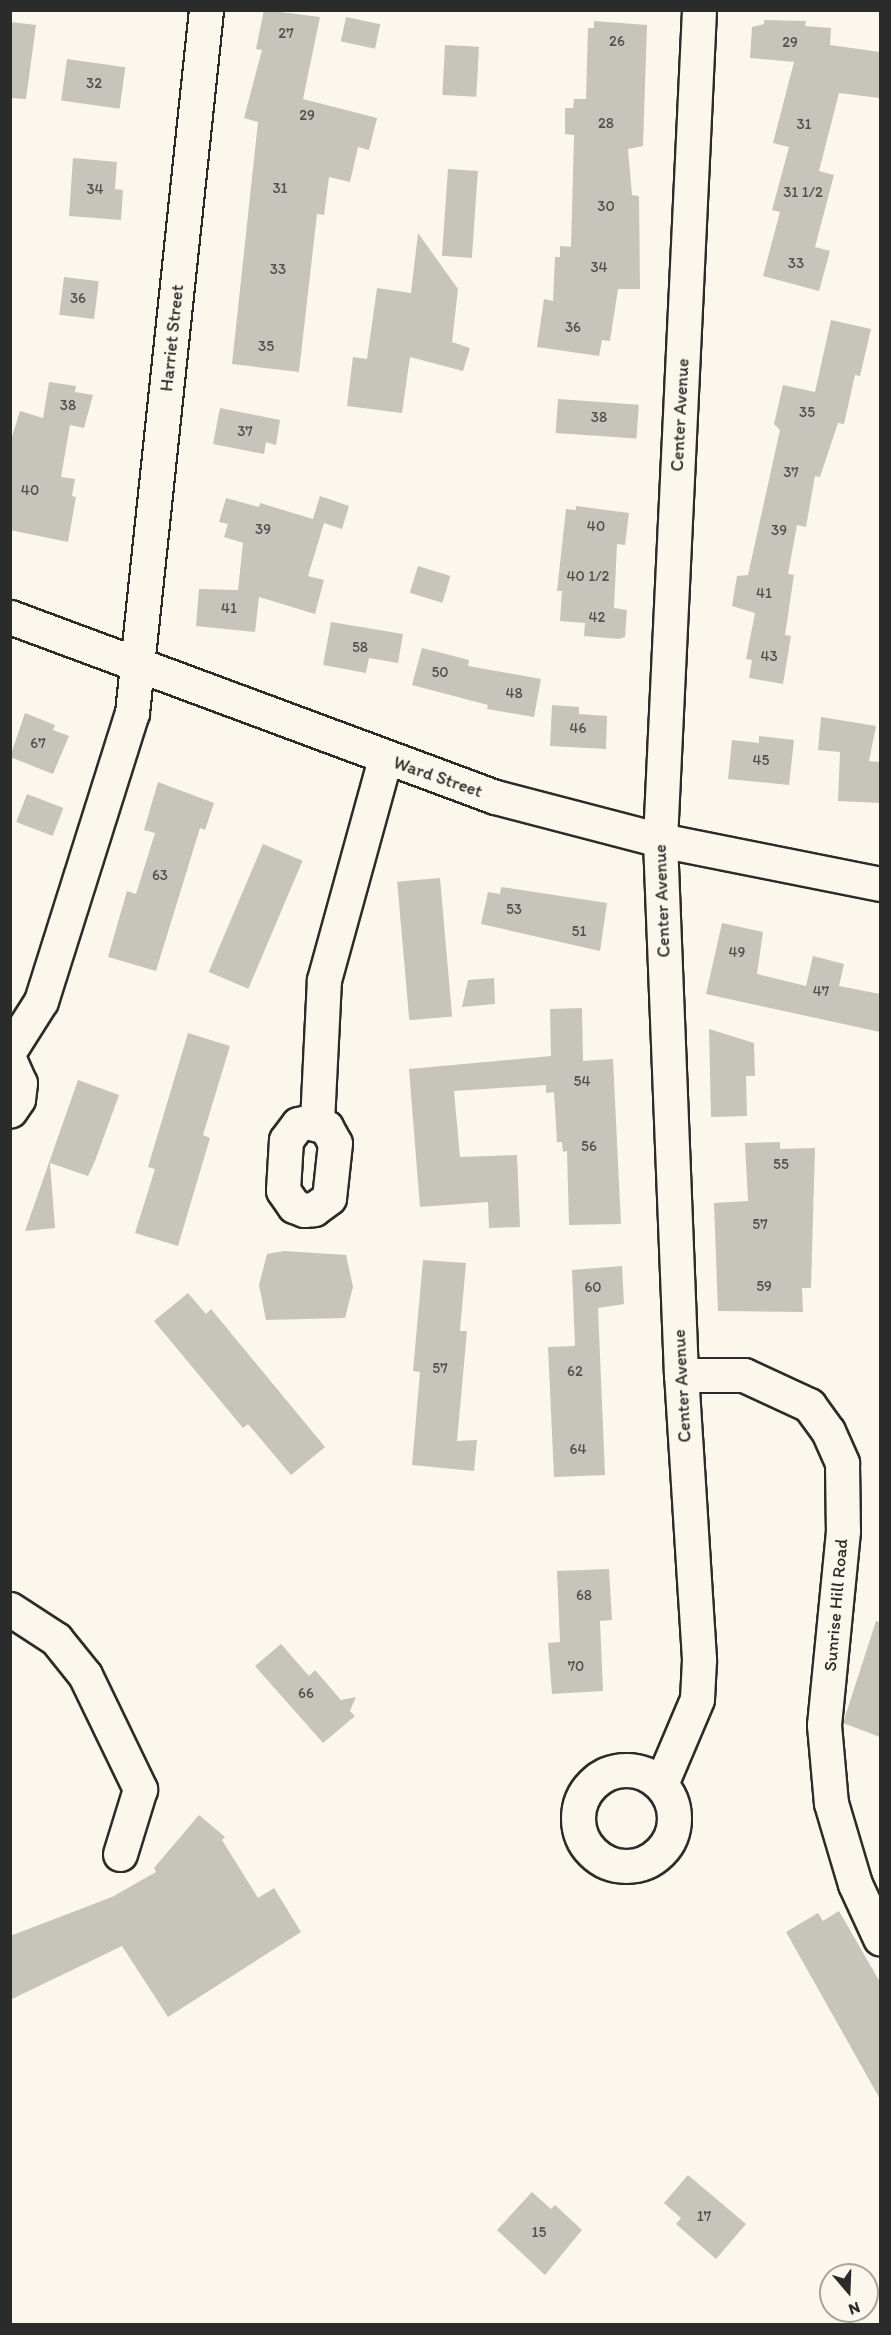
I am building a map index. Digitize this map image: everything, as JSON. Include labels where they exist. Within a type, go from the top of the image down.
[{"type":"street","name":"Harriet Street","points":[[10,1050],[41,1001],[132,713],[139,665],[206,10]]},
{"type":"street","name":"Center Avenue","points":[[661,1784],[697,1699],[699,1659],[681,1375],[660,840],[699,10]]},
{"type":"street","name":"Ward Street","points":[[10,617],[385,759],[495,797],[660,840],[880,884]]},
{"type":"street","points":[[317,1122],[324,980],[385,759]]},
{"type":"street","points":[[10,1061],[20,1083],[18,1099],[10,1111]]},
{"type":"street","name":"Sunrise Hill Road","points":[[681,1375],[744,1375],[808,1405],[828,1431],[842,1463],[843,1531],[824,1725],[831,1803],[855,1884],[880,1938]]},
{"type":"street","points":[[10,1609],[56,1639],[85,1675],[140,1789],[120,1854]]},
{"type":"building","points":[[264,10],[320,17],[303,99],[377,118],[369,150],[358,147],[350,182],[329,177],[324,215],[317,214],[299,372],[232,364],[258,122],[244,118],[262,50],[256,49]]},
{"type":"building","points":[[346,17],[380,24],[375,49],[341,41]]},
{"type":"building","points":[[764,20],[806,21],[805,26],[831,28],[830,45],[880,52],[880,98],[839,93],[819,171],[834,175],[815,247],[830,251],[819,291],[763,276],[780,212],[772,210],[789,147],[773,143],[794,62],[750,58],[752,27],[764,24]]},
{"type":"building","points":[[594,21],[647,25],[643,146],[628,149],[632,195],[639,196],[640,289],[618,289],[610,341],[602,340],[599,356],[537,347],[544,299],[553,301],[555,257],[560,257],[560,246],[571,247],[574,135],[565,134],[565,108],[573,108],[574,99],[586,99],[588,28],[594,28]]},
{"type":"building","points":[[10,22],[36,25],[26,99],[10,98]]},
{"type":"building","points":[[445,45],[479,47],[476,97],[442,95]]},
{"type":"building","points":[[67,59],[125,67],[120,109],[61,101]]},
{"type":"building","points":[[73,158],[117,162],[115,189],[123,190],[121,220],[69,216]]},
{"type":"building","points":[[448,169],[478,171],[472,258],[442,256]]},
{"type":"building","points":[[418,233],[458,289],[452,342],[470,348],[463,371],[410,357],[402,413],[347,406],[353,357],[367,359],[377,288],[411,293]]},
{"type":"building","points":[[64,277],[99,281],[94,319],[59,315]]},
{"type":"building","points":[[831,320],[871,329],[860,376],[855,375],[844,424],[838,423],[820,477],[815,476],[806,527],[797,525],[788,574],[794,575],[785,635],[791,636],[783,684],[749,678],[752,660],[746,659],[755,613],[732,606],[737,576],[748,575],[780,430],[774,424],[783,385],[815,392]]},
{"type":"building","points":[[49,382],[76,386],[75,392],[93,395],[84,428],[70,425],[61,477],[75,479],[72,496],[76,497],[68,542],[10,530],[10,443],[20,411],[43,418]]},
{"type":"building","points":[[558,399],[639,405],[636,439],[556,433]]},
{"type":"building","points":[[220,408],[280,420],[276,445],[266,442],[264,454],[213,444]]},
{"type":"building","points":[[320,496],[349,506],[342,529],[324,523],[308,576],[324,580],[315,614],[259,597],[255,632],[196,626],[199,589],[238,590],[243,543],[224,537],[228,524],[219,522],[226,498],[259,507],[260,503],[313,519]]},
{"type":"building","points":[[576,506],[629,513],[625,545],[617,544],[614,608],[627,610],[625,637],[619,639],[584,636],[585,623],[560,621],[562,591],[557,591],[566,509],[576,510]]},
{"type":"building","points":[[418,566],[451,576],[442,603],[410,593]]},
{"type":"building","points":[[331,622],[403,634],[398,663],[369,658],[366,673],[323,665]]},
{"type":"building","points":[[422,648],[469,660],[468,666],[541,679],[534,717],[487,709],[488,705],[412,685]]},
{"type":"building","points":[[552,705],[579,707],[579,714],[607,716],[606,749],[550,746]]},
{"type":"building","points":[[25,713],[55,725],[53,730],[69,736],[53,774],[10,757]]},
{"type":"building","points":[[821,717],[876,726],[869,761],[880,762],[880,803],[838,801],[840,752],[818,750]]},
{"type":"building","points":[[759,736],[794,740],[789,785],[728,779],[732,740],[759,743]]},
{"type":"building","points":[[158,782],[214,803],[205,830],[200,828],[156,971],[108,957],[127,891],[136,894],[155,833],[144,830]]},
{"type":"building","points":[[27,794],[63,808],[53,836],[16,822]]},
{"type":"building","points":[[263,844],[303,861],[248,989],[209,972]]},
{"type":"building","points":[[440,878],[452,1016],[409,1020],[397,882]]},
{"type":"building","points":[[501,887],[607,903],[600,951],[481,924],[488,892],[500,894]]},
{"type":"building","points":[[722,923],[763,932],[757,974],[806,986],[813,956],[844,964],[839,986],[880,994],[880,1032],[706,994]]},
{"type":"building","points":[[494,978],[495,1004],[462,1007],[468,980]]},
{"type":"building","points":[[582,1008],[583,1061],[613,1059],[621,1224],[569,1225],[567,1151],[563,1152],[562,1142],[557,1142],[554,1092],[546,1093],[546,1085],[454,1091],[460,1157],[517,1155],[520,1227],[489,1228],[488,1202],[420,1207],[409,1069],[551,1056],[550,1009]]},
{"type":"building","points":[[709,1029],[754,1043],[755,1076],[746,1076],[747,1116],[711,1117]]},
{"type":"building","points":[[188,1033],[230,1046],[203,1135],[210,1138],[178,1246],[135,1233],[155,1169],[148,1167]]},
{"type":"building","points":[[78,1080],[119,1095],[88,1176],[50,1163],[55,1228],[25,1231]]},
{"type":"building","points":[[780,1142],[780,1149],[815,1148],[811,1288],[802,1288],[803,1312],[718,1311],[714,1203],[748,1201],[745,1143]]},
{"type":"building","points":[[284,1251],[346,1255],[353,1287],[345,1318],[266,1320],[259,1285],[267,1254]]},
{"type":"building","points":[[423,1260],[466,1263],[460,1331],[467,1331],[457,1441],[477,1440],[474,1471],[412,1465],[420,1372],[413,1371]]},
{"type":"building","points":[[622,1266],[624,1304],[598,1308],[605,1475],[554,1477],[548,1347],[575,1346],[572,1270]]},
{"type":"building","points":[[188,1293],[206,1314],[211,1309],[325,1447],[291,1475],[248,1424],[243,1428],[154,1321]]},
{"type":"building","points":[[609,1569],[612,1620],[600,1621],[603,1691],[552,1694],[548,1643],[560,1642],[557,1571]]},
{"type":"building","points":[[876,1621],[880,1622],[880,1737],[843,1723]]},
{"type":"building","points":[[281,1644],[309,1676],[315,1670],[341,1700],[356,1697],[350,1711],[355,1716],[323,1743],[255,1666]]},
{"type":"building","points":[[199,1815],[225,1837],[222,1840],[258,1898],[274,1888],[301,1932],[168,2017],[122,1946],[10,2000],[10,1936],[112,1897],[156,1872],[154,1868]]},
{"type":"building","points":[[839,1911],[880,1982],[880,2099],[786,1932],[818,1913],[823,1921]]},
{"type":"building","points":[[688,2175],[746,2224],[716,2259],[676,2224],[681,2218],[664,2203]]},
{"type":"building","points":[[532,2192],[551,2209],[555,2205],[582,2230],[545,2275],[497,2230]]}]
